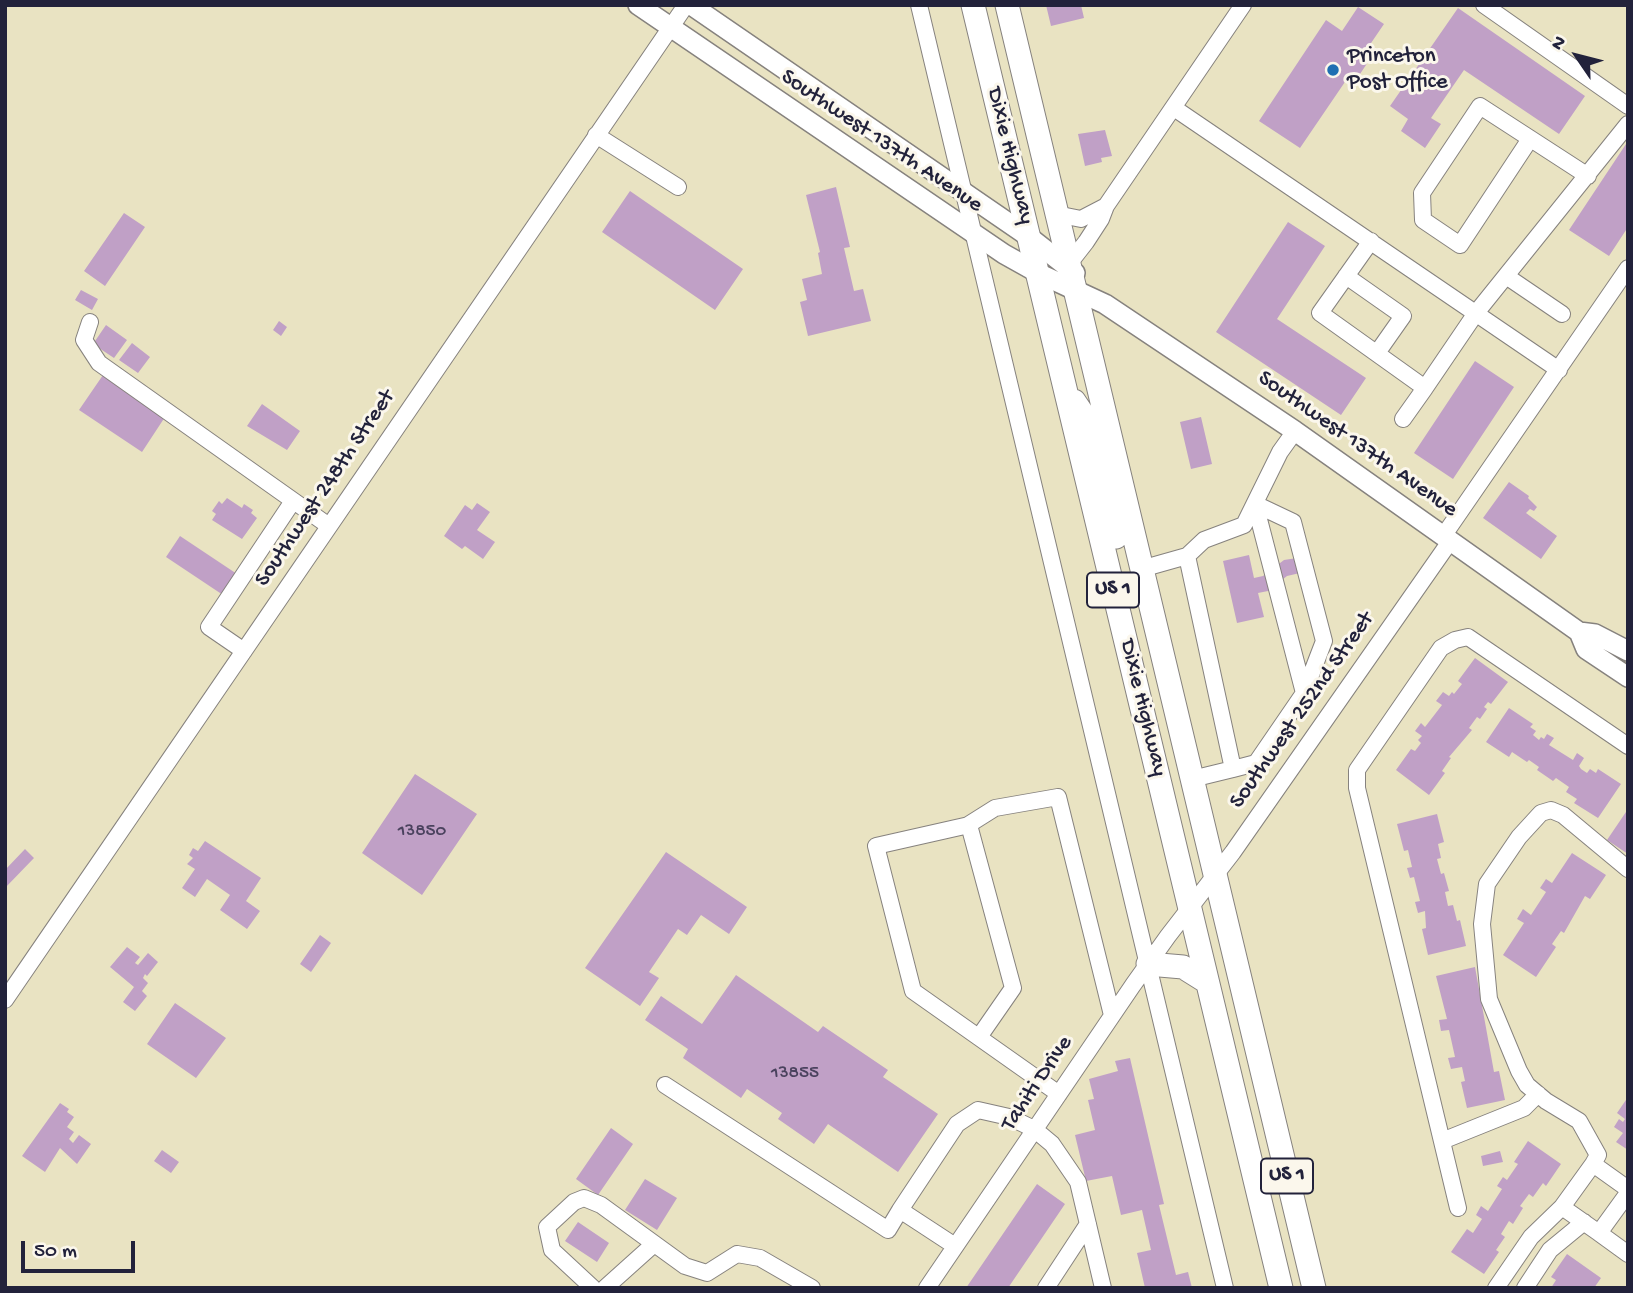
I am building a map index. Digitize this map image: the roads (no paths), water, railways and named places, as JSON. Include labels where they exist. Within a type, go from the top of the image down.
[{"type":"highway","name":"Dixie Highway","points":[[973,5],[1281,1288]]},
{"type":"highway","name":"Dixie Highway","points":[[1007,5],[1314,1288]]},
{"type":"highway","points":[[1063,383],[1092,428],[1118,545],[1124,556],[1141,569]]},
{"type":"highway","points":[[1148,964],[1184,967],[1207,982]]},
{"type":"main road","name":"Southwest 137th Avenue","points":[[638,5],[973,234],[1038,274],[1105,304],[1296,431],[1579,632],[1595,634],[1628,651]]},
{"type":"main road","name":"Southwest 137th Avenue","points":[[689,5],[1068,265],[1105,304]]},
{"type":"main road","name":"Southwest 137th Avenue","points":[[1579,632],[1586,649],[1628,677]]},
{"type":"street","name":"Southwest 248th Street","points":[[5,1000],[596,135],[689,5]]},
{"type":"street","points":[[919,5],[1225,1288]]},
{"type":"street","points":[[1068,265],[1243,5]]},
{"type":"street","points":[[1484,5],[1628,106]]},
{"type":"street","points":[[1530,139],[1460,245],[1423,220],[1422,193],[1480,106],[1588,176]]},
{"type":"street","points":[[1174,108],[1559,370]]},
{"type":"street","points":[[1403,419],[1476,313],[1628,124]]},
{"type":"street","points":[[596,135],[678,187]]},
{"type":"street","points":[[1056,214],[1081,219],[1106,206]]},
{"type":"street","points":[[1371,241],[1320,313],[1425,388]]},
{"type":"street","name":"Southwest 252nd Street","points":[[1190,907],[1215,876],[1448,538],[1559,370],[1621,293],[1628,268]]},
{"type":"street","points":[[1346,276],[1403,316],[1377,353]]},
{"type":"street","points":[[1506,276],[1562,314]]},
{"type":"street","points":[[90,322],[85,340],[99,363],[329,526]]},
{"type":"street","points":[[1141,569],[1187,556],[1204,540],[1244,525],[1279,454],[1296,431]]},
{"type":"street","points":[[244,651],[209,627],[293,501]]},
{"type":"street","points":[[1192,779],[1256,763],[1304,693],[1324,641],[1293,522],[1255,504]]},
{"type":"street","points":[[1255,504],[1304,693]]},
{"type":"street","points":[[1187,556],[1233,769]]},
{"type":"street","points":[[1458,1208],[1357,788],[1357,770],[1441,648],[1455,640],[1468,637],[1628,746]]},
{"type":"street","points":[[1059,1094],[913,991],[876,846],[968,825],[995,808],[1058,797],[1112,1015]]},
{"type":"street","points":[[1496,1288],[1531,1237],[1562,1207],[1598,1155],[1579,1121],[1527,1085],[1489,999],[1482,924],[1487,884],[1519,837],[1541,813],[1551,810],[1563,815],[1628,869]]},
{"type":"street","points":[[968,825],[1013,988],[979,1037]]},
{"type":"street","name":"Tahiti Drive","points":[[927,1288],[1112,1015],[1190,907]]},
{"type":"street","points":[[665,1084],[888,1230],[957,1124],[978,1110],[1009,1117],[1034,1129],[1052,1144],[1078,1182],[1103,1288]]},
{"type":"street","points":[[1442,1140],[1524,1108],[1538,1094]]},
{"type":"street","points":[[1593,1164],[1626,1200],[1600,1233]]},
{"type":"street","points":[[593,1288],[552,1250],[547,1227],[573,1202],[584,1198],[601,1205],[685,1266],[707,1273],[737,1254],[760,1258],[812,1288]]},
{"type":"street","points":[[1562,1207],[1628,1254]]},
{"type":"street","points":[[901,1210],[955,1246]]},
{"type":"street","points":[[1525,1288],[1550,1250],[1584,1222]]},
{"type":"street","points":[[1046,1288],[1088,1224]]},
{"type":"street","points":[[605,1288],[654,1244]]},
{"type":"place","name":"Princeton Post Office","points":[[1333,70]]}]
